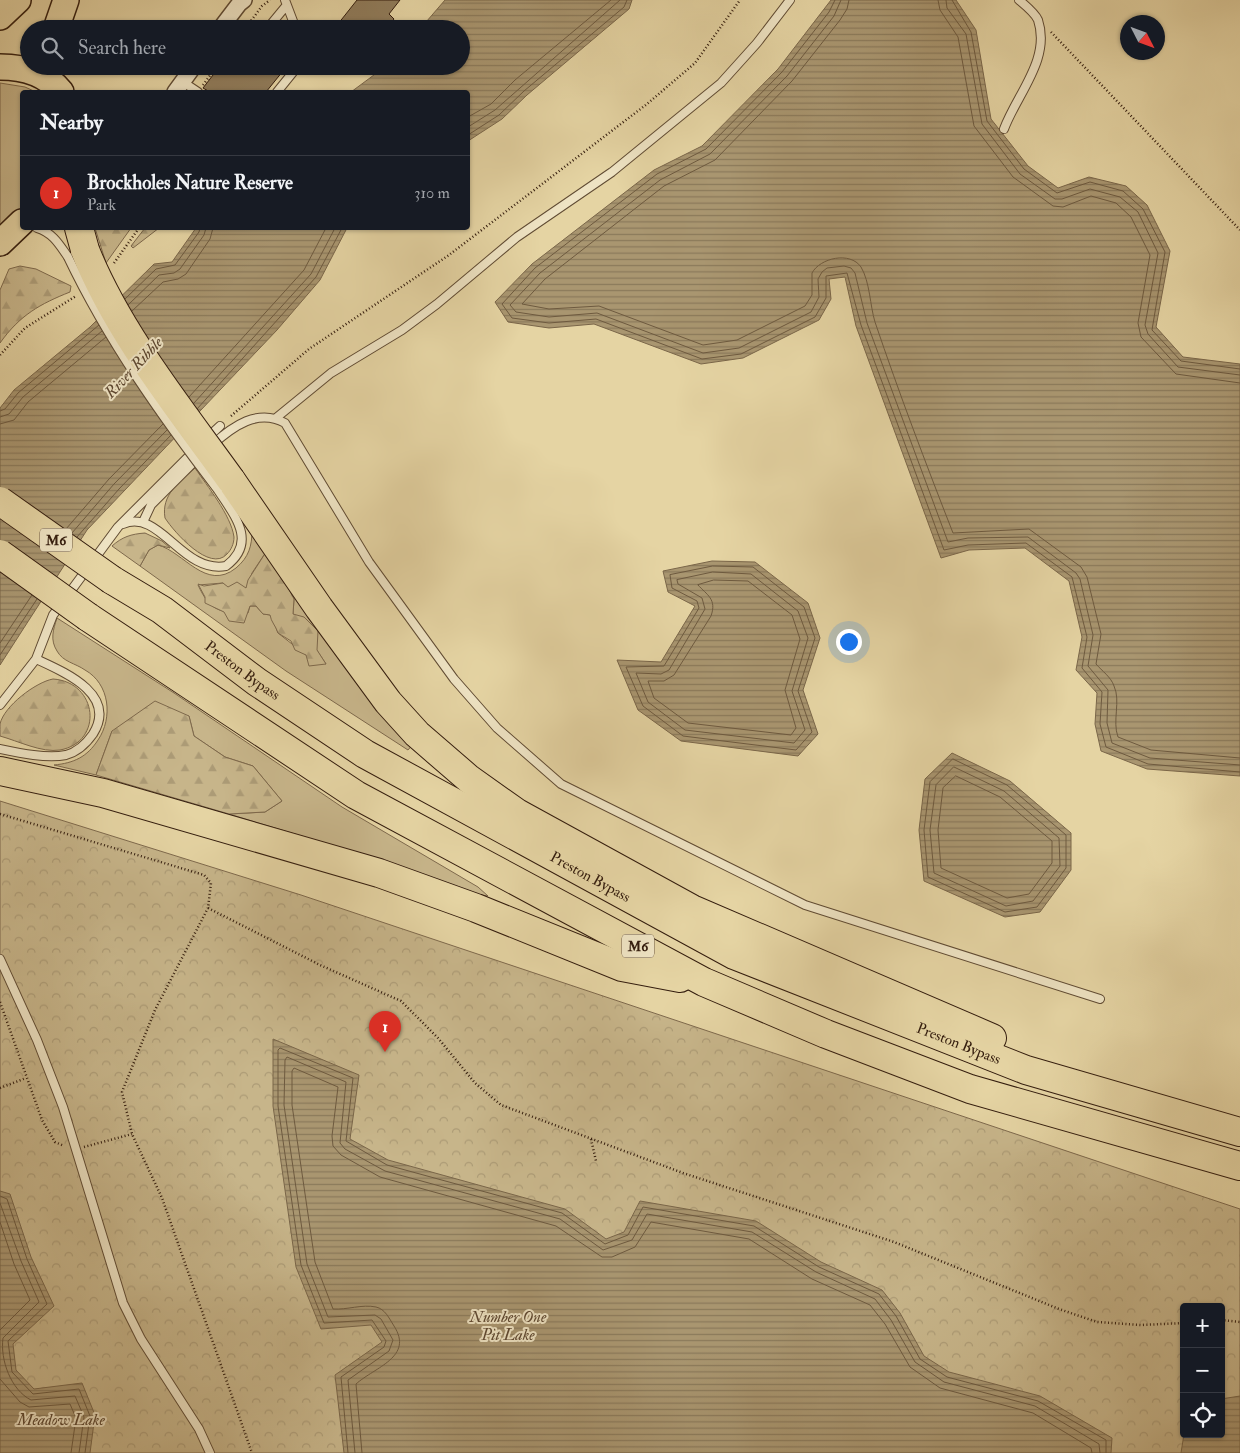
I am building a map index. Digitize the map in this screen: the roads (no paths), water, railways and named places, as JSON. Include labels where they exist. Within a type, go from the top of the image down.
[{"type":"highway","points":[[0,17],[18,0]]},
{"type":"highway","points":[[59,20],[66,0]]},
{"type":"highway","points":[[0,67],[20,68]]},
{"type":"highway","points":[[40,75],[58,83]]},
{"type":"highway","points":[[0,242],[20,228]]},
{"type":"highway","points":[[77,245],[225,485],[388,702],[442,757],[509,807],[692,909],[902,998],[1134,1101]]},
{"type":"highway","name":"Preston Bypass","points":[[0,501],[112,580],[162,610],[257,682],[366,754],[734,955],[1026,1070],[1240,1132]]},
{"type":"highway","name":"M6","points":[[0,554],[88,617],[356,795],[704,982],[826,1034],[970,1089],[1240,1166]]},
{"type":"highway","points":[[1,756],[103,793],[379,873],[476,908],[622,968],[704,982]]},
{"type":"street","points":[[226,20],[239,1]]},
{"type":"street","points":[[179,87],[188,75]]},
{"type":"lane","points":[[276,418],[331,373],[402,330],[437,304],[517,237],[612,172],[721,83],[790,0]]},
{"type":"lane","points":[[1004,128],[1013,106],[1040,58],[1038,18],[1019,0]]},
{"type":"lane","points":[[274,20],[285,3]]},
{"type":"lane","points":[[285,3],[292,20]]},
{"type":"lane","points":[[279,90],[291,75]]},
{"type":"lane","points":[[44,230],[48,231],[54,238],[77,245]]},
{"type":"lane","points":[[143,522],[152,505],[183,471],[223,436],[236,426],[252,419],[263,416],[276,418],[285,423],[291,431],[369,562],[454,679],[497,728],[561,784],[805,905],[1100,1000]]},
{"type":"lane","points":[[0,705],[36,659],[53,615],[119,526],[220,426]]},
{"type":"lane","points":[[119,526],[132,520],[143,522],[156,529],[184,554],[203,565],[226,566],[237,557],[240,548],[240,525],[225,485]]},
{"type":"lane","points":[[1,756],[64,755],[79,749],[96,728],[97,706],[89,689],[67,674],[36,659]]},
{"type":"lane","points":[[0,959],[37,1040],[63,1107],[123,1303],[141,1339],[200,1429],[210,1453]]},
{"type":"water","points":[[445,0],[632,0],[629,9],[527,95],[502,119],[470,140],[470,90],[354,90],[374,75],[470,75],[470,20],[428,20]]},
{"type":"water","points":[[831,0],[956,0],[976,30],[991,119],[1028,166],[1058,188],[1089,177],[1126,186],[1147,205],[1170,251],[1156,327],[1183,357],[1240,364],[1240,776],[1147,769],[1101,751],[1095,724],[1097,693],[1076,670],[1082,637],[1069,581],[1025,548],[969,550],[941,558],[856,326],[845,277],[829,279],[831,299],[819,320],[743,358],[701,364],[594,324],[549,328],[508,322],[495,302],[532,264],[654,170],[702,146],[778,69]]},
{"type":"water","name":"River Ribble","points":[[195,230],[346,230],[320,280],[277,330],[87,530],[0,665],[0,408],[14,390],[90,327],[154,264],[172,262]]},
{"type":"water","points":[[712,561],[755,562],[808,603],[820,638],[803,690],[818,734],[798,756],[681,741],[638,710],[617,660],[661,662],[695,606],[668,592],[663,571]]},
{"type":"water","points":[[952,753],[1010,781],[1071,833],[1071,870],[1040,912],[1005,917],[924,881],[919,830],[925,779]]},
{"type":"water","name":"Number One Pit Lake","points":[[273,1039],[359,1075],[350,1139],[388,1160],[565,1209],[606,1239],[624,1232],[640,1201],[756,1221],[821,1262],[882,1290],[900,1313],[924,1356],[949,1372],[1040,1396],[1112,1438],[1111,1453],[344,1453],[335,1375],[382,1342],[371,1325],[321,1329],[296,1267],[273,1106]]},
{"type":"water","name":"Meadow Lake","points":[[0,1191],[10,1194],[31,1257],[54,1306],[13,1344],[16,1370],[34,1389],[82,1383],[95,1415],[90,1453],[0,1453]]},
{"type":"water","points":[[1240,1396],[1240,1453],[1181,1453],[1183,1438],[1225,1438],[1225,1398]]},
{"type":"place","name":"Brockholes Nature Reserve","points":[[385,1052]]}]
